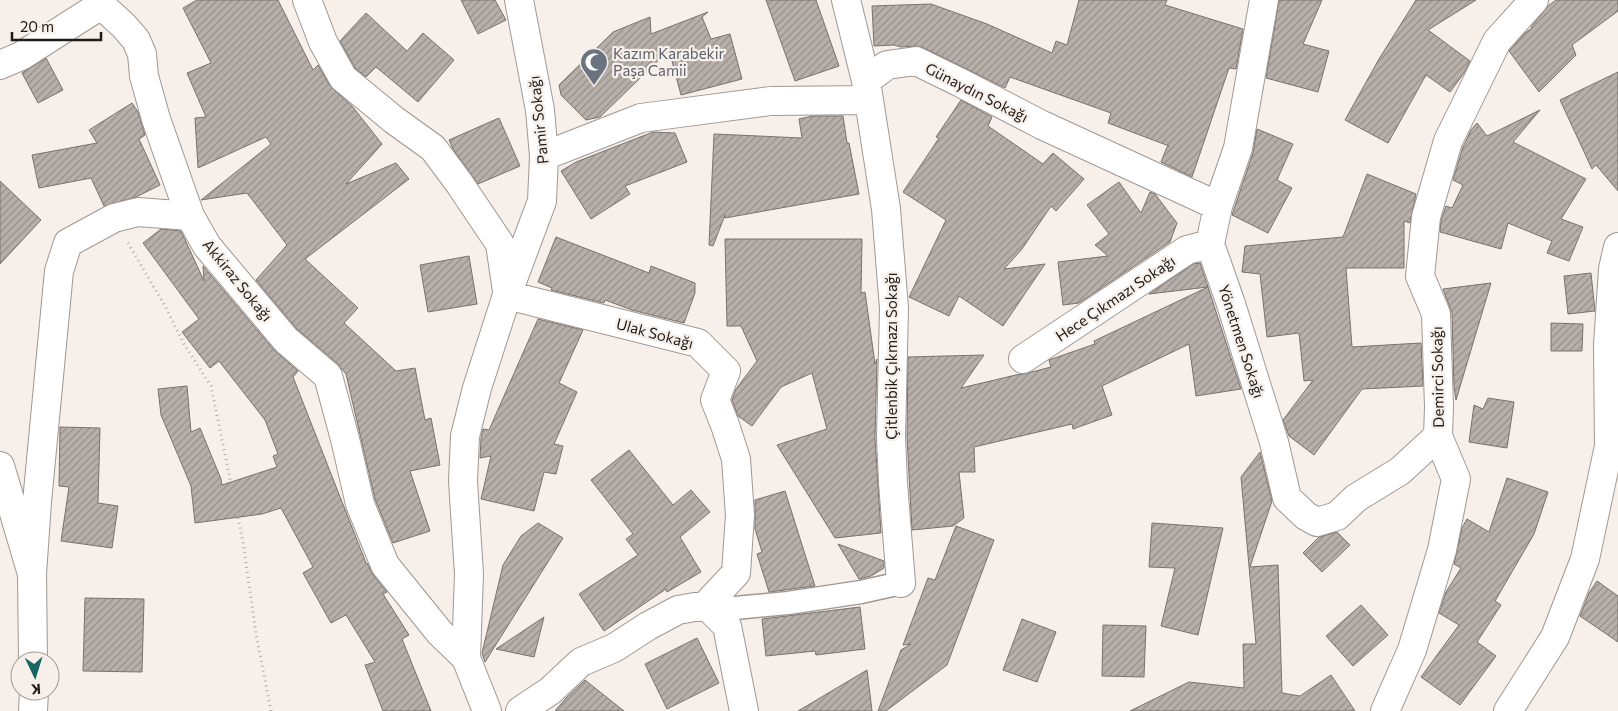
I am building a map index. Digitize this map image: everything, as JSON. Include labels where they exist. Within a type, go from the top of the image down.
[{"type":"street","points":[[307,0],[323,42],[343,78],[394,120],[433,148],[459,183],[500,244],[508,295]]},
{"type":"street","name":"Pamir Sokağı","points":[[466,658],[470,574],[463,481],[465,436],[477,388],[542,201],[544,156],[540,110],[519,0]]},
{"type":"street","name":"Çitlenbik Çıkmazı Sokağı","points":[[846,0],[868,90],[886,209],[894,308],[891,437],[901,583]]},
{"type":"street","points":[[1210,244],[1218,206],[1238,148],[1264,0]]},
{"type":"street","name":"Demirci Sokağı","points":[[1385,711],[1412,650],[1442,550],[1456,479],[1438,436],[1436,314],[1420,276],[1426,217],[1448,141],[1497,41],[1534,0]]},
{"type":"street","name":"Akkiraz Sokağı","points":[[0,65],[21,56],[101,4],[136,40],[142,54],[144,76],[156,119],[190,216],[207,246],[286,340],[328,376],[360,504],[385,565],[440,633],[466,658]]},
{"type":"street","name":"Günaydın Sokağı","points":[[868,90],[887,65],[916,62],[1042,125],[1218,206]]},
{"type":"street","points":[[544,156],[640,118],[868,90]]},
{"type":"street","points":[[33,651],[32,574],[36,502],[59,271],[68,243],[114,218],[138,212],[190,216]]},
{"type":"street","name":"Yönetmen Sokağı","points":[[1210,244],[1231,304],[1274,442],[1287,498],[1306,516],[1317,522],[1337,516],[1356,498],[1400,471],[1438,436]]},
{"type":"street","name":"Hece Çıkmazı Sokağı","points":[[1023,359],[1187,250],[1210,244]]},
{"type":"street","points":[[1508,711],[1555,637],[1585,559],[1609,446],[1608,345],[1612,269],[1618,247]]},
{"type":"street","name":"Ulak Sokağı","points":[[508,295],[698,343],[726,371],[715,400],[726,425],[736,459],[740,515],[736,573],[706,606]]},
{"type":"street","points":[[0,466],[32,574]]},
{"type":"street","points":[[520,711],[550,691],[581,662],[614,648],[648,626],[678,610],[706,606],[734,608],[788,603],[861,592],[901,583]]},
{"type":"street","points":[[706,606],[727,626],[744,711]]},
{"type":"street","points":[[466,658],[487,711]]},
{"type":"path","points":[[114,218],[165,306],[184,344],[211,386],[243,542],[256,634],[271,711]]},
{"type":"building","points":[[197,0],[278,0],[313,70],[318,65],[330,86],[352,106],[382,144],[346,184],[396,163],[409,179],[305,259],[358,308],[344,323],[396,371],[415,368],[425,420],[431,418],[440,465],[410,471],[430,531],[393,543],[375,499],[346,374],[338,364],[297,329],[256,280],[287,245],[247,193],[201,200],[271,144],[266,137],[198,168],[195,118],[206,117],[187,73],[211,63],[183,8]]},
{"type":"building","points":[[461,0],[495,0],[506,20],[478,34]]},
{"type":"building","points":[[766,0],[816,0],[839,66],[795,81]]},
{"type":"building","points":[[1079,0],[1167,0],[1165,5],[1243,29],[1236,69],[1229,68],[1192,177],[1161,162],[1169,146],[1108,123],[1111,113],[1010,77],[1005,88],[922,47],[874,46],[872,6],[931,4],[987,24],[1052,53],[1056,41],[1067,45]]},
{"type":"building","points":[[1279,0],[1322,0],[1303,44],[1329,51],[1318,92],[1266,78]]},
{"type":"building","points":[[1416,0],[1476,0],[1428,30],[1470,61],[1450,92],[1426,75],[1388,143],[1345,120],[1379,59]]},
{"type":"building","points":[[1556,0],[1618,0],[1618,11],[1572,45],[1576,55],[1539,92],[1509,51],[1532,28],[1548,6]]},
{"type":"building","points":[[708,12],[702,17],[711,39],[730,34],[742,79],[681,95],[669,50],[600,117],[586,120],[561,95],[559,85],[613,32],[650,17],[651,34]]},
{"type":"building","points":[[366,13],[407,51],[423,33],[454,60],[418,102],[376,67],[366,77],[355,68],[340,41]]},
{"type":"building","points":[[46,58],[63,90],[38,103],[22,73]]},
{"type":"building","points":[[1618,72],[1618,191],[1596,165],[1592,169],[1560,100]]},
{"type":"building","points":[[961,100],[992,117],[988,126],[1043,164],[1053,153],[1084,179],[1056,211],[1051,206],[1022,249],[1004,269],[1045,264],[1003,326],[959,296],[949,316],[909,297],[946,220],[903,192],[939,138],[936,137]]},
{"type":"building","points":[[132,103],[138,112],[145,135],[139,139],[160,185],[136,197],[104,206],[91,178],[39,188],[32,155],[97,143],[89,130]]},
{"type":"building","points":[[1540,110],[1513,142],[1586,179],[1561,219],[1583,227],[1569,261],[1547,253],[1552,241],[1508,223],[1501,249],[1440,232],[1441,220],[1446,206],[1452,208],[1463,185],[1453,180],[1463,147],[1471,130],[1477,123],[1487,136]]},
{"type":"building","points":[[813,116],[843,116],[847,143],[849,143],[859,194],[725,218],[725,215],[713,246],[709,245],[714,134],[802,138],[799,119]]},
{"type":"building","points":[[499,118],[520,166],[478,184],[453,149],[449,140]]},
{"type":"building","points":[[1257,129],[1293,144],[1277,180],[1292,188],[1268,233],[1232,215],[1253,153]]},
{"type":"building","points":[[653,132],[675,133],[687,162],[625,186],[630,194],[591,219],[561,171],[576,162]]},
{"type":"building","points":[[1367,174],[1416,194],[1410,223],[1404,221],[1404,268],[1346,268],[1352,347],[1421,343],[1423,386],[1362,389],[1314,455],[1289,436],[1283,420],[1313,380],[1304,381],[1299,333],[1267,337],[1260,274],[1242,272],[1245,246],[1343,237]]},
{"type":"building","points":[[0,181],[41,220],[0,264]]},
{"type":"building","points":[[1119,182],[1141,213],[1150,192],[1155,194],[1177,223],[1170,242],[1079,303],[1063,305],[1058,262],[1108,256],[1095,245],[1109,234],[1087,205]]},
{"type":"building","points":[[161,229],[181,231],[204,281],[203,266],[274,350],[298,371],[293,377],[366,563],[387,592],[383,594],[409,635],[402,639],[431,711],[383,711],[365,665],[375,662],[346,615],[331,623],[303,573],[313,567],[281,508],[262,514],[195,523],[191,486],[161,415],[158,389],[187,386],[191,432],[200,428],[222,485],[277,467],[273,456],[278,454],[265,420],[219,361],[210,368],[182,332],[199,319],[143,243]]},
{"type":"building","points":[[556,237],[649,273],[651,266],[695,283],[695,293],[684,323],[632,310],[605,300],[604,303],[551,290],[552,288],[538,282]]},
{"type":"building","points":[[725,239],[862,239],[861,293],[865,292],[875,364],[877,359],[875,438],[881,533],[835,538],[777,445],[827,429],[812,373],[781,387],[752,426],[738,416],[732,400],[736,389],[757,361],[741,326],[727,326]]},
{"type":"building","points":[[469,256],[477,304],[428,312],[420,265]]},
{"type":"building","points":[[1200,263],[1208,287],[1149,294],[1193,264]]},
{"type":"building","points":[[1591,273],[1595,311],[1568,314],[1564,276]]},
{"type":"building","points":[[1491,283],[1456,400],[1452,313],[1443,289]]},
{"type":"building","points":[[1208,287],[1241,389],[1196,396],[1189,344],[1102,386],[1112,415],[1073,429],[1072,424],[974,447],[975,472],[959,472],[964,518],[953,526],[912,530],[907,437],[908,357],[984,355],[961,388],[1024,374],[1051,367],[1049,360],[1095,344],[1094,341]]},
{"type":"building","points":[[538,319],[583,330],[559,383],[577,392],[554,444],[563,446],[556,474],[544,472],[534,511],[481,499],[491,456],[480,458],[483,429],[489,430]]},
{"type":"building","points":[[1551,323],[1583,324],[1582,351],[1551,351]]},
{"type":"building","points":[[1488,398],[1514,402],[1507,448],[1469,442],[1474,405],[1483,409]]},
{"type":"building","points":[[60,427],[100,428],[98,503],[118,506],[112,548],[61,541],[69,487],[59,486]]},
{"type":"building","points":[[629,450],[673,505],[691,490],[710,512],[680,537],[701,572],[667,592],[666,589],[604,631],[579,594],[638,555],[626,539],[633,534],[591,480]]},
{"type":"building","points":[[1260,452],[1272,501],[1250,567],[1278,565],[1282,693],[1300,696],[1331,675],[1355,711],[1130,711],[1189,682],[1244,688],[1243,644],[1256,644],[1241,477]]},
{"type":"building","points":[[1507,478],[1548,492],[1534,534],[1495,601],[1501,605],[1477,642],[1496,656],[1460,705],[1421,677],[1459,625],[1439,613],[1446,592],[1461,568],[1454,564],[1462,528],[1467,519],[1489,532]]},
{"type":"building","points":[[785,491],[815,586],[769,592],[757,554],[762,552],[755,529],[755,500]]},
{"type":"building","points":[[538,523],[563,538],[485,662],[482,653],[503,565],[521,536]]},
{"type":"building","points":[[1152,523],[1223,528],[1198,635],[1161,626],[1175,568],[1149,567]]},
{"type":"building","points":[[956,526],[994,540],[947,665],[886,711],[878,711],[901,650],[911,644],[903,645],[928,578],[935,580]]},
{"type":"building","points":[[1337,532],[1350,545],[1322,572],[1303,553],[1319,537]]},
{"type":"building","points":[[838,544],[884,561],[884,568],[871,576],[859,579]]},
{"type":"building","points":[[1597,581],[1618,596],[1618,642],[1580,616],[1589,593]]},
{"type":"building","points":[[85,598],[144,599],[142,672],[83,671]]},
{"type":"building","points":[[1361,605],[1388,635],[1353,666],[1326,636]]},
{"type":"building","points":[[860,607],[865,649],[816,655],[815,651],[766,656],[762,619]]},
{"type":"building","points":[[544,617],[534,657],[496,649]]},
{"type":"building","points":[[1022,619],[1056,632],[1037,682],[1003,670]]},
{"type":"building","points":[[1103,625],[1146,626],[1144,677],[1102,676]]},
{"type":"building","points":[[697,638],[719,683],[667,709],[645,664]]},
{"type":"building","points":[[867,670],[872,711],[798,711]]},
{"type":"building","points":[[585,680],[624,711],[555,711]]},
{"type":"place","name":"Kazım Karabekir Paşa Camii","points":[[594,86]]}]
